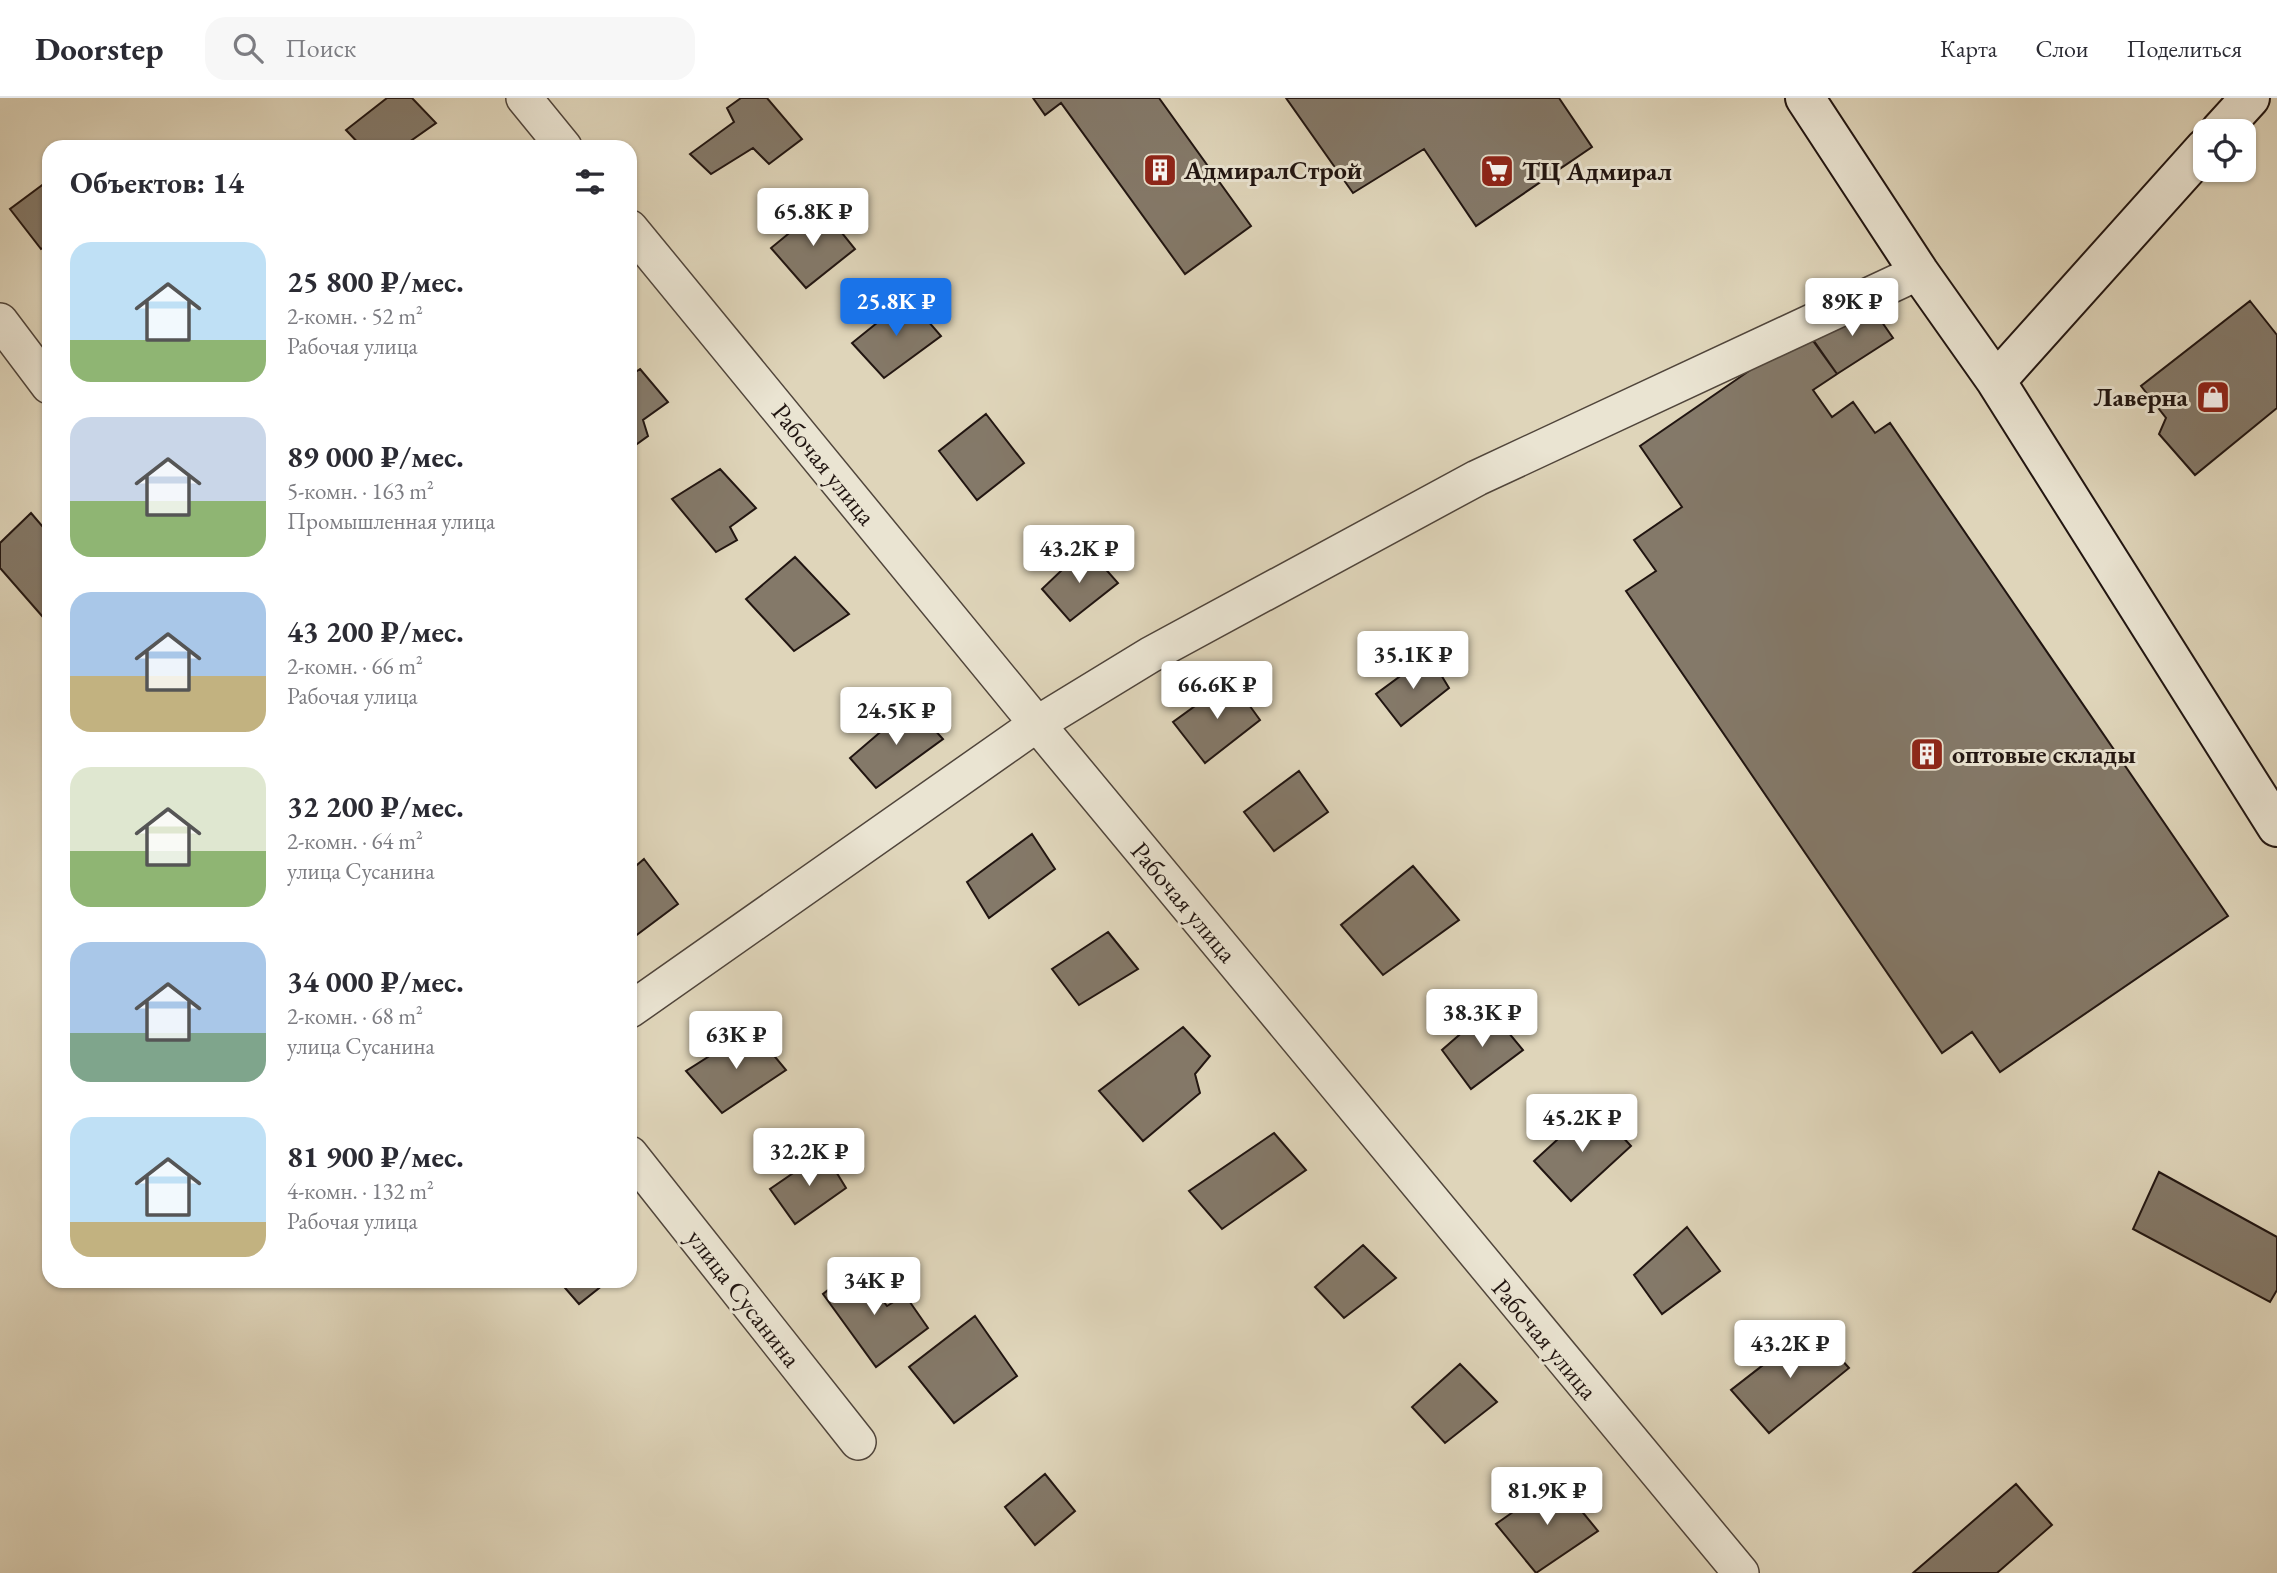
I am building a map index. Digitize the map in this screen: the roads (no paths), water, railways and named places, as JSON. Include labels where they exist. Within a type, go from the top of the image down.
[{"type":"street","points":[[524,98],[558,140]]},
{"type":"street","points":[[1805,98],[1919,272],[1996,381],[2277,827]]},
{"type":"street","points":[[2231,119],[2250,98]]},
{"type":"street","points":[[1996,381],[2193,161]]},
{"type":"street","name":"Рабочая улица","points":[[637,237],[1741,1573]]},
{"type":"street","points":[[637,1005],[1037,724],[1150,655],[1477,478],[1919,272]]},
{"type":"street","points":[[0,321],[42,377]]},
{"type":"street","name":"улица Сусанина","points":[[637,1163],[858,1442]]},
{"type":"place","name":"АдмиралСтрой","points":[[1160,170]]},
{"type":"place","name":"ТЦ Адмирал","points":[[1497,171]]},
{"type":"place","name":"Лаверна","points":[[2213,397]]},
{"type":"place","name":"оптовые склады","points":[[1927,754]]}]
